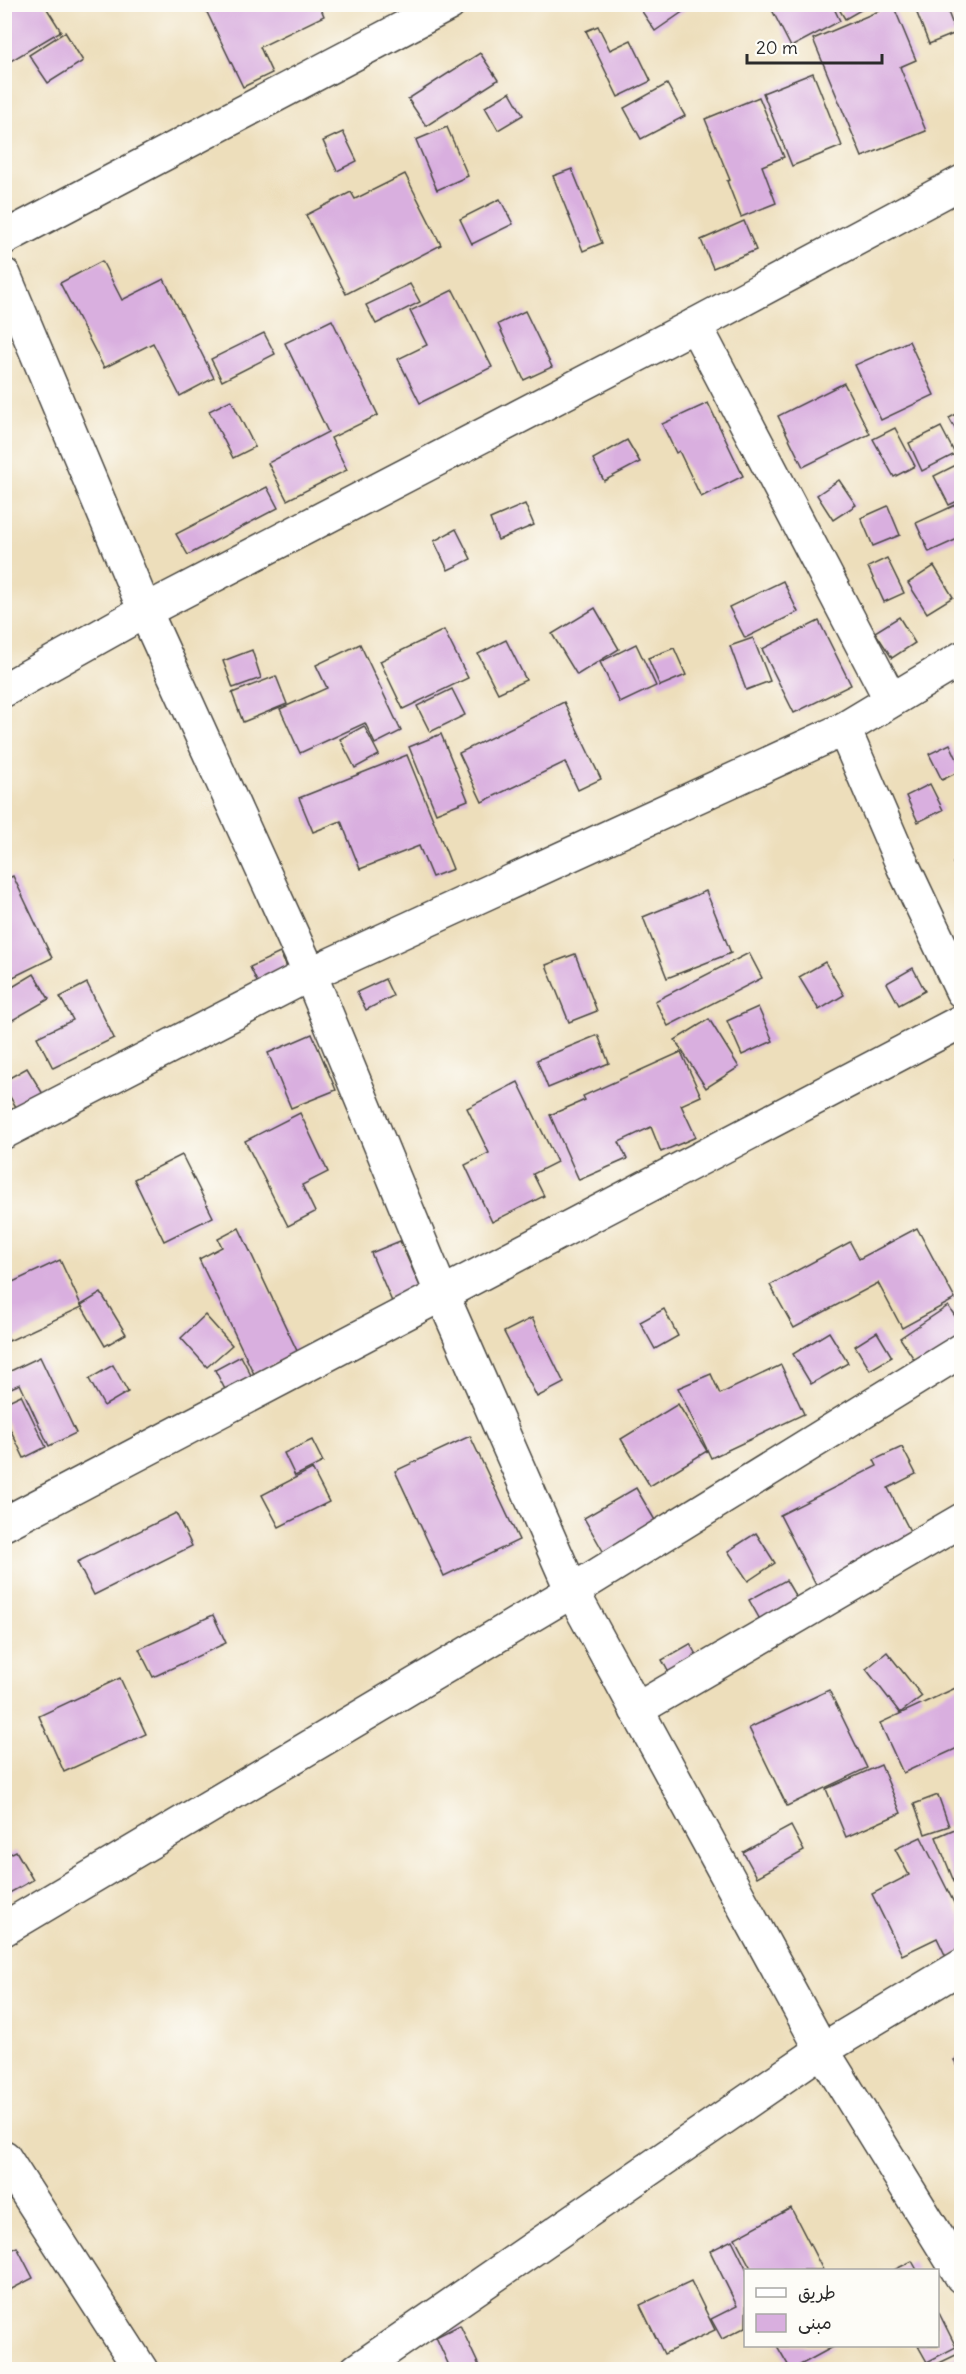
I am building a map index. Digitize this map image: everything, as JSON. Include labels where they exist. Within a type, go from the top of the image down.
[{"type":"street","points":[[4,238],[449,4]]},
{"type":"street","points":[[4,690],[145,611],[695,326],[962,182]]},
{"type":"street","points":[[4,275],[145,611],[310,974],[441,1292],[572,1591],[822,2050],[962,2277]]},
{"type":"street","points":[[695,326],[891,700]]},
{"type":"street","points":[[4,1132],[310,974],[844,729],[962,658]]},
{"type":"street","points":[[844,729],[903,866],[962,992]]},
{"type":"street","points":[[4,1524],[441,1292],[962,1021]]},
{"type":"street","points":[[4,1929],[572,1591],[962,1350]]},
{"type":"street","points":[[636,1710],[962,1521]]},
{"type":"street","points":[[357,2370],[822,2050],[962,1966]]},
{"type":"street","points":[[4,2157],[141,2370]]},
{"type":"building","points":[[4,4],[44,4],[61,31],[4,65]]},
{"type":"building","points":[[203,4],[319,4],[324,16],[260,47],[272,73],[243,87]]},
{"type":"building","points":[[637,4],[694,4],[655,31]]},
{"type":"building","points":[[769,4],[832,4],[840,21],[791,47]]},
{"type":"building","points":[[836,4],[864,4],[866,7],[845,19]]},
{"type":"building","points":[[923,4],[945,4],[956,33],[929,44],[915,8]]},
{"type":"building","points":[[893,5],[916,60],[900,67],[926,131],[862,157],[813,39]]},
{"type":"building","points":[[962,21],[962,41],[954,25]]},
{"type":"building","points":[[598,26],[610,50],[631,40],[651,81],[618,97],[586,31]]},
{"type":"building","points":[[65,32],[83,61],[48,83],[29,55]]},
{"type":"building","points":[[480,53],[498,80],[426,126],[408,99]]},
{"type":"building","points":[[813,73],[842,146],[792,166],[763,93]]},
{"type":"building","points":[[667,84],[685,116],[641,139],[624,108]]},
{"type":"building","points":[[510,92],[523,115],[498,130],[485,107]]},
{"type":"building","points":[[759,97],[784,157],[762,166],[776,203],[741,217],[727,181],[730,180],[705,119]]},
{"type":"building","points":[[447,127],[468,176],[437,190],[416,140]]},
{"type":"building","points":[[343,132],[357,161],[337,171],[323,141]]},
{"type":"building","points":[[572,169],[602,243],[583,251],[553,176]]},
{"type":"building","points":[[405,174],[441,245],[346,294],[306,215],[351,192],[355,199]]},
{"type":"building","points":[[500,199],[513,224],[472,244],[460,219]]},
{"type":"building","points":[[744,221],[756,250],[713,268],[701,240]]},
{"type":"building","points":[[102,261],[122,300],[164,279],[214,378],[180,396],[153,343],[104,368],[60,283]]},
{"type":"building","points":[[410,284],[420,302],[376,324],[366,305]]},
{"type":"building","points":[[453,290],[492,367],[420,403],[398,359],[427,345],[410,311]]},
{"type":"building","points":[[525,311],[552,367],[524,380],[498,324]]},
{"type":"building","points":[[332,320],[378,415],[331,438],[347,470],[287,500],[268,463],[328,432],[285,343]]},
{"type":"building","points":[[264,333],[275,354],[222,381],[211,359]]},
{"type":"building","points":[[909,341],[934,395],[881,420],[855,365]]},
{"type":"building","points":[[844,383],[870,434],[803,467],[778,416]]},
{"type":"building","points":[[231,400],[255,447],[233,458],[209,411]]},
{"type":"building","points":[[708,403],[743,476],[701,497],[679,451],[676,453],[662,424]]},
{"type":"building","points":[[962,411],[962,441],[949,418]]},
{"type":"building","points":[[941,427],[955,454],[922,471],[909,443]]},
{"type":"building","points":[[895,428],[915,466],[894,477],[873,439]]},
{"type":"building","points":[[627,440],[640,462],[604,481],[593,459]]},
{"type":"building","points":[[962,462],[962,499],[949,505],[934,476]]},
{"type":"building","points":[[839,480],[856,505],[833,520],[817,495]]},
{"type":"building","points":[[267,487],[278,508],[188,555],[176,534]]},
{"type":"building","points":[[962,502],[962,537],[929,552],[916,523]]},
{"type":"building","points":[[525,504],[534,525],[498,540],[490,519]]},
{"type":"building","points":[[888,506],[900,535],[873,546],[861,518]]},
{"type":"building","points":[[456,529],[471,559],[448,570],[434,541]]},
{"type":"building","points":[[887,558],[904,593],[884,602],[868,567]]},
{"type":"building","points":[[934,566],[953,597],[927,613],[908,583]]},
{"type":"building","points":[[783,581],[798,612],[745,638],[729,607]]},
{"type":"building","points":[[595,608],[619,649],[577,675],[552,634]]},
{"type":"building","points":[[899,617],[915,643],[892,658],[875,632]]},
{"type":"building","points":[[819,621],[851,685],[794,713],[762,649]]},
{"type":"building","points":[[444,630],[468,678],[403,709],[380,661]]},
{"type":"building","points":[[753,638],[770,681],[746,690],[730,646]]},
{"type":"building","points":[[506,640],[526,680],[498,693],[478,654]]},
{"type":"building","points":[[360,644],[401,731],[375,744],[365,723],[300,753],[280,709],[327,688],[316,665]]},
{"type":"building","points":[[636,644],[656,686],[620,703],[600,662]]},
{"type":"building","points":[[674,648],[686,675],[660,686],[648,658]]},
{"type":"building","points":[[252,650],[261,678],[233,688],[223,661]]},
{"type":"building","points":[[276,676],[287,704],[243,722],[232,693]]},
{"type":"building","points":[[452,689],[465,715],[430,732],[417,706]]},
{"type":"building","points":[[564,702],[601,779],[578,790],[565,762],[482,802],[459,753]]},
{"type":"building","points":[[364,726],[379,755],[355,768],[340,739]]},
{"type":"building","points":[[441,734],[468,800],[436,813],[409,747]]},
{"type":"building","points":[[950,744],[962,770],[942,780],[929,754]]},
{"type":"building","points":[[407,755],[453,869],[432,877],[419,846],[360,869],[341,821],[313,832],[299,798]]},
{"type":"building","points":[[930,784],[943,810],[918,822],[906,796]]},
{"type":"building","points":[[962,859],[962,879],[953,863]]},
{"type":"building","points":[[13,876],[52,958],[5,981],[4,880]]},
{"type":"building","points":[[706,891],[731,953],[667,978],[643,917]]},
{"type":"building","points":[[280,953],[292,978],[262,992],[250,967]]},
{"type":"building","points":[[749,953],[762,978],[668,1026],[655,1001]]},
{"type":"building","points":[[575,954],[597,1011],[569,1022],[546,965]]},
{"type":"building","points":[[825,962],[844,995],[819,1010],[799,977]]},
{"type":"building","points":[[913,968],[925,991],[899,1005],[887,983]]},
{"type":"building","points":[[34,974],[49,999],[9,1022],[4,1014],[4,992]]},
{"type":"building","points":[[385,979],[393,996],[366,1010],[357,992]]},
{"type":"building","points":[[87,983],[114,1038],[53,1068],[37,1037],[73,1020],[60,997]]},
{"type":"building","points":[[758,1007],[773,1041],[742,1055],[727,1021]]},
{"type":"building","points":[[709,1019],[739,1067],[706,1088],[675,1040]]},
{"type":"building","points":[[312,1034],[336,1090],[291,1108],[268,1053]]},
{"type":"building","points":[[598,1035],[609,1063],[548,1088],[537,1060]]},
{"type":"building","points":[[681,1052],[701,1096],[681,1105],[696,1137],[661,1152],[651,1127],[619,1142],[627,1159],[579,1180],[550,1115],[585,1100],[583,1096]]},
{"type":"building","points":[[27,1068],[51,1107],[25,1122],[4,1087],[4,1081]]},
{"type":"building","points":[[518,1082],[557,1162],[533,1174],[544,1196],[492,1222],[465,1165],[489,1153],[467,1108]]},
{"type":"building","points":[[300,1113],[328,1172],[302,1185],[315,1212],[288,1226],[245,1141]]},
{"type":"building","points":[[182,1155],[213,1217],[164,1241],[134,1179]]},
{"type":"building","points":[[239,1228],[298,1353],[254,1374],[199,1259],[222,1247],[218,1239]]},
{"type":"building","points":[[917,1228],[955,1299],[902,1328],[878,1283],[794,1328],[770,1285],[850,1242],[859,1259]]},
{"type":"building","points":[[400,1241],[422,1291],[393,1304],[371,1253]]},
{"type":"building","points":[[60,1260],[82,1307],[9,1341],[4,1330],[4,1286]]},
{"type":"building","points":[[101,1293],[126,1334],[105,1346],[81,1305]]},
{"type":"building","points":[[948,1306],[962,1326],[962,1339],[920,1368],[900,1338]]},
{"type":"building","points":[[664,1309],[678,1336],[655,1349],[640,1322]]},
{"type":"building","points":[[205,1315],[232,1345],[207,1367],[181,1338]]},
{"type":"building","points":[[532,1318],[564,1383],[537,1397],[504,1332]]},
{"type":"building","points":[[829,1332],[848,1363],[811,1384],[793,1354]]},
{"type":"building","points":[[877,1332],[892,1357],[870,1370],[855,1346]]},
{"type":"building","points":[[241,1356],[255,1383],[229,1397],[215,1370]]},
{"type":"building","points":[[40,1357],[76,1433],[49,1446],[20,1384],[4,1391],[4,1374]]},
{"type":"building","points":[[113,1365],[128,1392],[104,1406],[89,1379]]},
{"type":"building","points":[[781,1365],[804,1414],[711,1458],[678,1388],[711,1374],[720,1394]]},
{"type":"building","points":[[21,1395],[46,1447],[24,1458],[4,1416],[4,1403]]},
{"type":"building","points":[[678,1404],[707,1451],[650,1486],[621,1439]]},
{"type":"building","points":[[470,1436],[519,1540],[444,1576],[395,1471]]},
{"type":"building","points":[[312,1440],[323,1462],[295,1476],[284,1453]]},
{"type":"building","points":[[902,1447],[916,1474],[888,1488],[915,1541],[822,1597],[780,1515],[877,1466],[874,1460]]},
{"type":"building","points":[[312,1469],[329,1502],[279,1527],[262,1495]]},
{"type":"building","points":[[636,1488],[659,1527],[607,1558],[584,1518]]},
{"type":"building","points":[[176,1513],[192,1546],[94,1595],[77,1562]]},
{"type":"building","points":[[756,1533],[775,1563],[748,1581],[728,1551]]},
{"type":"building","points":[[786,1580],[803,1609],[766,1630],[749,1600]]},
{"type":"building","points":[[213,1615],[226,1643],[153,1677],[139,1649]]},
{"type":"building","points":[[690,1644],[702,1665],[674,1682],[662,1660]]},
{"type":"building","points":[[887,1652],[922,1696],[900,1713],[866,1669]]},
{"type":"building","points":[[120,1678],[146,1734],[64,1772],[39,1716]]},
{"type":"building","points":[[962,1685],[962,1746],[903,1773],[880,1723]]},
{"type":"building","points":[[829,1690],[867,1768],[787,1806],[749,1728]]},
{"type":"building","points":[[881,1765],[901,1813],[846,1837],[826,1789]]},
{"type":"building","points":[[938,1795],[949,1826],[925,1834],[914,1804]]},
{"type":"building","points":[[791,1826],[804,1851],[757,1877],[743,1852]]},
{"type":"building","points":[[962,1826],[962,1899],[961,1899],[936,1837]]},
{"type":"building","points":[[921,1837],[962,1919],[962,1951],[947,1959],[937,1938],[902,1955],[872,1894],[909,1875],[895,1849]]},
{"type":"building","points":[[16,1851],[33,1880],[4,1896],[4,1857]]},
{"type":"building","points":[[962,2056],[962,2073],[954,2060]]},
{"type":"building","points":[[791,2208],[822,2269],[751,2269],[735,2238]]},
{"type":"building","points":[[732,2240],[746,2269],[744,2269],[744,2328],[722,2339],[711,2319],[737,2306],[710,2251]]},
{"type":"building","points":[[17,2247],[33,2278],[4,2293],[4,2254]]},
{"type":"building","points":[[912,2261],[916,2269],[896,2269]]},
{"type":"building","points":[[691,2281],[715,2330],[664,2354],[640,2305]]},
{"type":"building","points":[[939,2313],[956,2347],[927,2362],[919,2347],[939,2347]]},
{"type":"building","points":[[460,2325],[481,2370],[451,2370],[436,2337]]},
{"type":"building","points":[[778,2347],[833,2347],[791,2370]]},
{"type":"building","points":[[962,2352],[962,2370],[933,2370],[931,2367]]}]
